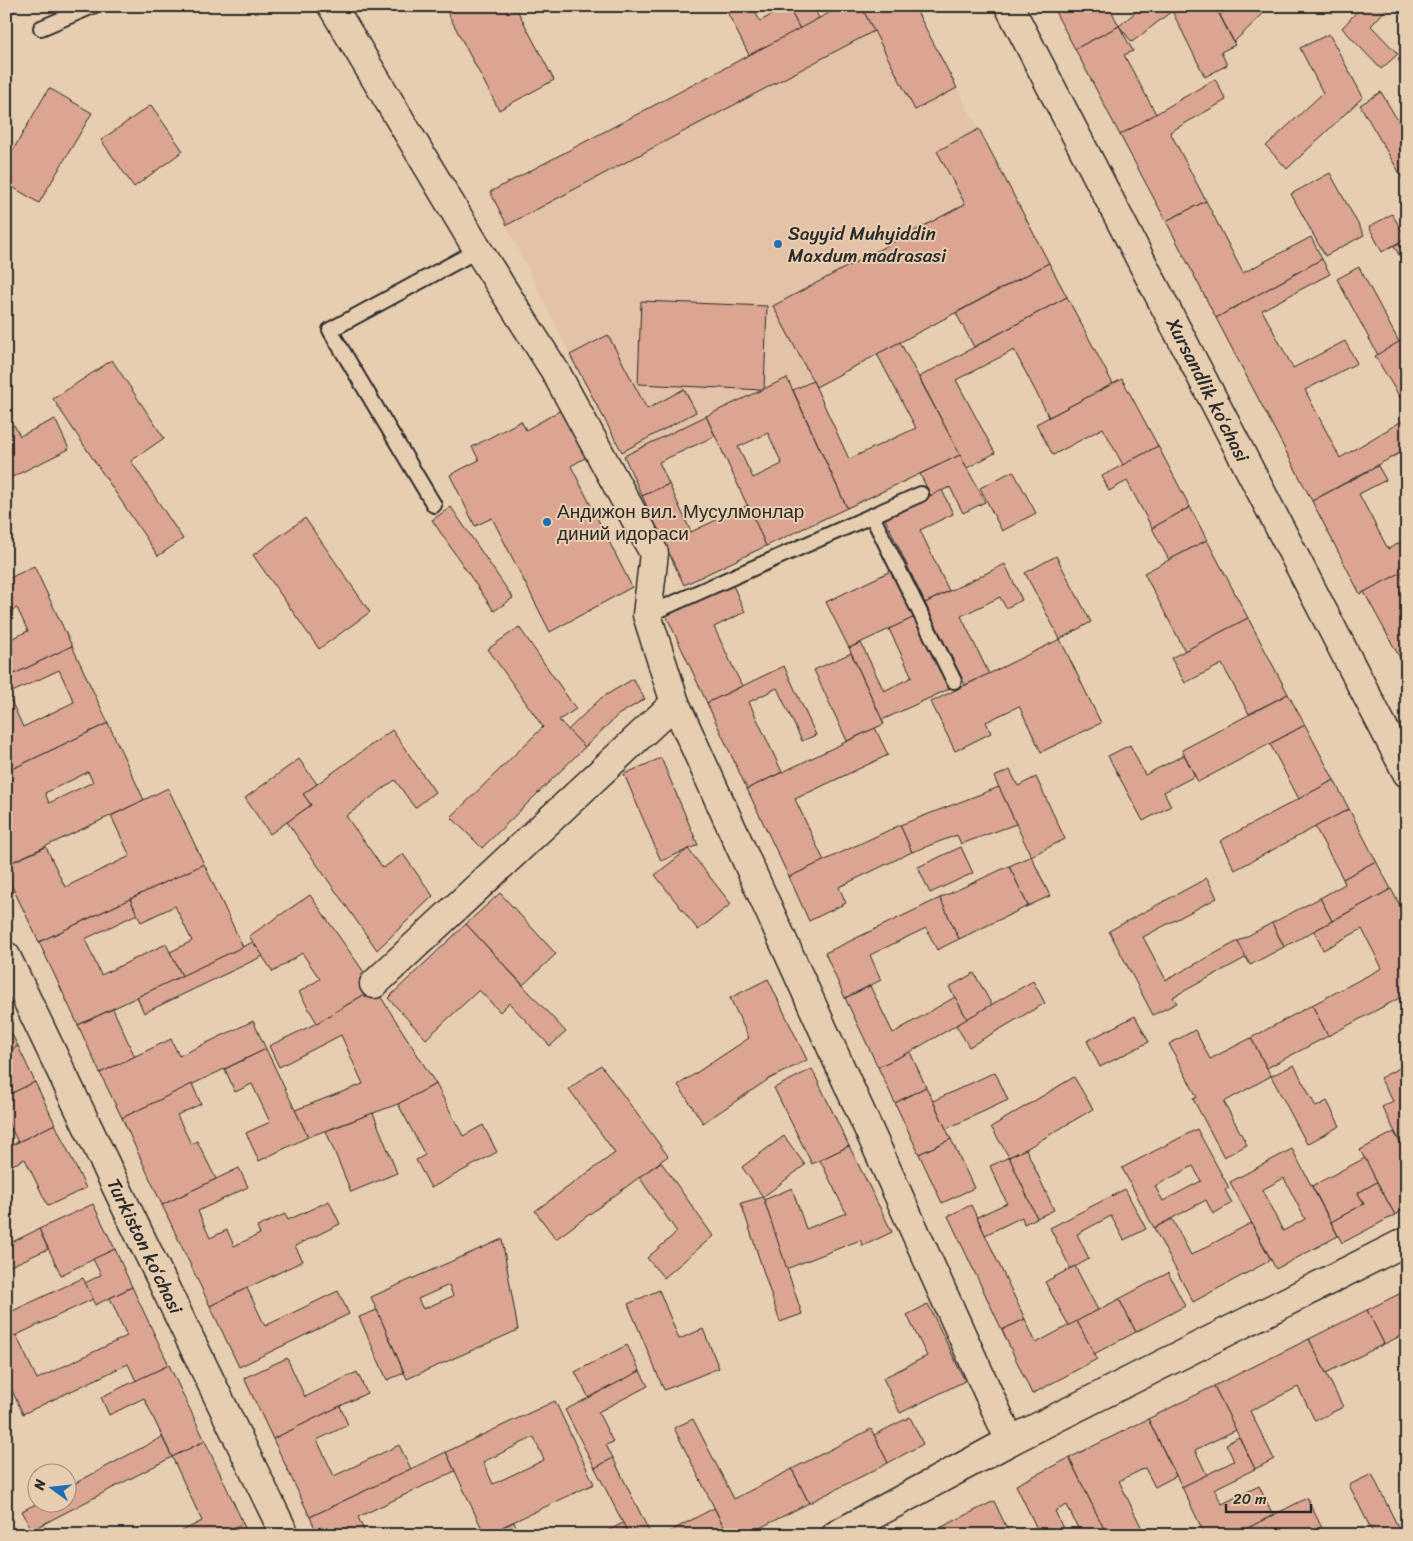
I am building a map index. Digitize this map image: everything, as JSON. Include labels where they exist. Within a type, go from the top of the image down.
[{"type":"street","points":[[332,6],[478,250],[555,371],[654,554],[647,615],[675,703],[1010,1441]]},
{"type":"street","name":"Xursandlik koʻchasi","points":[[1009,6],[1407,774]]},
{"type":"street","points":[[374,984],[675,703]]},
{"type":"street","name":"Turkiston koʻchasi","points":[[6,956],[285,1535]]},
{"type":"street","points":[[836,1535],[1010,1441],[1407,1241]]},
{"type":"lane","points":[[41,28],[94,6]]},
{"type":"lane","points":[[434,505],[330,330],[478,250]]},
{"type":"lane","points":[[647,615],[921,494]]},
{"type":"lane","points":[[872,516],[954,681]]},
{"type":"shaded area","name":"Sayyid Muhyiddin Maxdum madrasasi","points":[[842,6],[914,6],[1049,263],[816,387],[813,381],[793,390],[787,379],[624,456],[570,355],[490,192]]},
{"type":"building","points":[[6,6],[21,6],[6,18]]},
{"type":"building","points":[[444,6],[515,6],[554,80],[499,110]]},
{"type":"building","points":[[724,6],[752,6],[760,21],[788,6],[800,29],[749,55]]},
{"type":"building","points":[[788,6],[813,6],[819,18],[800,29]]},
{"type":"building","points":[[842,6],[861,6],[874,31],[507,225],[490,192]]},
{"type":"building","points":[[861,6],[914,6],[957,88],[915,110]]},
{"type":"building","points":[[1052,6],[1109,6],[1119,26],[1075,49]]},
{"type":"building","points":[[1143,6],[1215,6],[1235,45],[1221,52],[1227,65],[1205,77],[1172,11],[1132,42],[1119,26]]},
{"type":"building","points":[[1230,6],[1271,6],[1234,42],[1220,15]]},
{"type":"building","points":[[1362,6],[1389,6],[1371,26],[1398,54],[1381,69],[1342,28]]},
{"type":"building","points":[[1119,26],[1133,51],[1124,55],[1156,114],[1120,135],[1075,49]]},
{"type":"building","points":[[1329,34],[1363,97],[1287,169],[1266,146],[1323,93],[1300,48]]},
{"type":"building","points":[[1407,51],[1407,68],[1398,60]]},
{"type":"building","points":[[1215,79],[1226,100],[1170,132],[1206,201],[1166,221],[1120,135]]},
{"type":"building","points":[[49,88],[92,113],[39,203],[6,183],[6,162]]},
{"type":"building","points":[[1381,92],[1407,136],[1407,186],[1360,105]]},
{"type":"building","points":[[151,105],[183,151],[134,187],[101,140]]},
{"type":"building","points":[[979,129],[1049,263],[816,387],[773,306],[965,204],[937,151]]},
{"type":"building","points":[[1330,173],[1364,235],[1325,256],[1291,194]]},
{"type":"building","points":[[1206,201],[1243,273],[1311,237],[1322,259],[1216,318],[1166,221]]},
{"type":"building","points":[[1392,214],[1406,238],[1382,252],[1369,227]]},
{"type":"building","points":[[1407,238],[1407,269],[1394,246]]},
{"type":"building","points":[[1322,259],[1330,274],[1262,310],[1293,368],[1345,341],[1357,363],[1305,390],[1340,458],[1407,418],[1407,449],[1312,501],[1216,318]]},
{"type":"building","points":[[1049,263],[1067,297],[974,347],[956,313]]},
{"type":"building","points":[[1359,267],[1399,342],[1378,355],[1337,279]]},
{"type":"building","points":[[1067,297],[1113,384],[1049,417],[1014,350],[956,380],[995,453],[967,468],[919,377]]},
{"type":"building","points":[[641,301],[767,306],[764,390],[638,384]]},
{"type":"building","points":[[608,335],[647,409],[684,389],[696,412],[622,452],[570,355]]},
{"type":"building","points":[[1407,337],[1406,363],[1407,409],[1375,356]]},
{"type":"building","points":[[900,342],[960,455],[847,508],[793,390],[813,381],[849,459],[916,428],[877,354]]},
{"type":"building","points":[[112,360],[164,438],[131,461],[183,539],[158,556],[53,399]]},
{"type":"building","points":[[787,378],[847,508],[766,546],[706,416]],"holes":[[[768,433],[782,464],[753,478],[738,447]]]},
{"type":"building","points":[[1122,379],[1158,446],[1123,465],[1103,428],[1053,455],[1036,424]]},
{"type":"building","name":"Андижон вил. Мусулмонлар диний идораси","points":[[561,410],[588,456],[571,466],[632,587],[550,632],[492,518],[475,526],[450,475],[479,460],[472,447],[521,421],[526,430]]},
{"type":"building","points":[[706,416],[715,436],[659,462],[669,484],[642,496],[624,456]]},
{"type":"building","points":[[55,419],[69,449],[6,480],[6,429],[14,425],[20,436]]},
{"type":"building","points":[[1158,446],[1190,507],[1152,528],[1127,481],[1109,491],[1102,476]]},
{"type":"building","points":[[960,455],[985,502],[963,513],[950,487],[931,496],[920,474]]},
{"type":"building","points":[[1378,466],[1386,480],[1359,494],[1388,549],[1407,539],[1407,570],[1360,594],[1312,501]]},
{"type":"building","points":[[1013,471],[1036,513],[1002,531],[980,488]]},
{"type":"building","points":[[669,484],[691,532],[748,505],[766,546],[684,585],[642,496]]},
{"type":"building","points":[[942,490],[953,514],[920,530],[949,591],[925,603],[885,519]]},
{"type":"building","points":[[451,507],[513,598],[494,611],[432,520]]},
{"type":"building","points":[[1190,507],[1207,540],[1169,560],[1152,528]]},
{"type":"building","points":[[305,518],[370,612],[319,649],[253,555]]},
{"type":"building","points":[[1207,540],[1248,618],[1185,651],[1144,573]]},
{"type":"building","points":[[1056,556],[1091,622],[1060,639],[1025,573]]},
{"type":"building","points":[[1005,564],[1022,600],[1006,608],[1000,597],[961,616],[989,674],[965,685],[925,603]]},
{"type":"building","points":[[34,566],[72,646],[6,678],[6,641],[28,631],[17,608],[6,613],[6,580]]},
{"type":"building","points":[[893,570],[915,617],[849,648],[826,602]]},
{"type":"building","points":[[1400,573],[1407,585],[1407,671],[1364,592]]},
{"type":"building","points":[[731,581],[745,612],[714,627],[742,686],[707,703],[665,613]]},
{"type":"building","points":[[915,617],[949,689],[882,720],[849,648],[861,643],[884,691],[912,677],[889,629]]},
{"type":"building","points":[[1248,618],[1288,694],[1249,714],[1222,664],[1185,683],[1171,658]]},
{"type":"building","points":[[519,627],[576,709],[559,720],[585,747],[482,848],[451,817],[543,727],[488,649]]},
{"type":"building","points":[[1060,639],[1101,723],[1041,752],[1019,706],[986,722],[991,733],[955,751],[931,702]]},
{"type":"building","points":[[72,646],[108,723],[6,772],[6,678]],"holes":[[[59,670],[74,702],[23,727],[8,694]]]},
{"type":"building","points":[[851,653],[884,724],[847,741],[814,670]]},
{"type":"building","points":[[784,666],[816,735],[802,741],[777,688],[749,702],[782,772],[747,789],[707,703]]},
{"type":"building","points":[[633,679],[645,699],[618,715],[585,747],[568,730],[601,698]]},
{"type":"building","points":[[1288,694],[1305,725],[1198,782],[1182,750]]},
{"type":"building","points":[[108,723],[144,800],[6,865],[6,772]],"holes":[[[88,772],[93,782],[49,803],[45,793]]]},
{"type":"building","points":[[1305,725],[1334,780],[1299,799],[1270,744]]},
{"type":"building","points":[[875,728],[888,755],[795,799],[824,861],[789,877],[747,789]]},
{"type":"building","points":[[392,730],[435,792],[415,808],[395,780],[346,816],[383,868],[403,854],[433,896],[377,950],[287,822],[311,805],[303,794]]},
{"type":"building","points":[[1130,745],[1145,775],[1184,755],[1195,776],[1164,792],[1171,806],[1143,821],[1108,756]]},
{"type":"building","points":[[661,758],[698,845],[661,861],[624,774]]},
{"type":"building","points":[[299,759],[317,784],[303,794],[311,805],[270,834],[245,798]]},
{"type":"building","points":[[1010,770],[1018,786],[1036,777],[1065,839],[1031,856],[994,777]]},
{"type":"building","points":[[1334,780],[1349,809],[1235,870],[1220,841]]},
{"type":"building","points":[[999,787],[1016,824],[961,844],[957,835],[912,852],[900,825]]},
{"type":"building","points":[[168,788],[204,864],[39,942],[6,874],[6,865],[46,847],[65,887],[130,856],[111,816]]},
{"type":"building","points":[[1349,809],[1376,861],[1343,879],[1315,827]]},
{"type":"building","points":[[900,825],[912,852],[839,887],[846,903],[809,921],[789,877]]},
{"type":"building","points":[[961,847],[973,873],[930,893],[918,867]]},
{"type":"building","points":[[688,849],[731,904],[698,930],[655,875]]},
{"type":"building","points":[[1031,856],[1050,896],[1028,906],[1009,866]]},
{"type":"building","points":[[1376,861],[1391,889],[1332,921],[1320,898],[1345,884],[1343,879]]},
{"type":"building","points":[[204,864],[243,947],[182,976],[170,952],[192,941],[175,906],[141,922],[130,899]]},
{"type":"building","points":[[1009,866],[1028,906],[959,939],[940,898]]},
{"type":"building","points":[[1207,878],[1217,898],[1143,937],[1166,980],[1238,941],[1247,957],[1173,997],[1177,1003],[1153,1015],[1109,931]]},
{"type":"building","points":[[1391,889],[1407,918],[1407,994],[1328,1036],[1312,1005],[1382,968],[1362,929],[1323,950],[1314,931]]},
{"type":"building","points":[[500,893],[556,954],[523,985],[466,924]]},
{"type":"building","points":[[310,895],[375,988],[317,1023],[299,992],[320,979],[302,953],[273,972],[249,936]]},
{"type":"building","points":[[940,898],[959,939],[937,950],[926,928],[870,955],[881,980],[845,998],[825,953]]},
{"type":"building","points":[[1320,898],[1332,921],[1284,947],[1272,923]]},
{"type":"building","points":[[130,899],[137,914],[85,939],[101,975],[166,944],[182,976],[78,1025],[39,942]]},
{"type":"building","points":[[1272,923],[1284,947],[1250,965],[1238,941]]},
{"type":"building","points":[[466,924],[566,1032],[550,1046],[509,1003],[500,1012],[479,990],[426,1039],[388,998]]},
{"type":"building","points":[[253,942],[263,956],[144,1013],[137,997]]},
{"type":"building","points":[[974,973],[992,1005],[967,1019],[949,987]]},
{"type":"building","points":[[768,979],[807,1060],[769,1079],[703,1123],[678,1085],[749,1038],[730,998]]},
{"type":"building","points":[[1033,981],[1045,1003],[969,1047],[956,1025]]},
{"type":"building","points":[[870,986],[893,1033],[955,997],[967,1019],[910,1052],[878,1067],[845,998]]},
{"type":"building","points":[[375,988],[436,1084],[398,1104],[308,1137],[295,1110],[363,1084],[341,1035],[279,1067],[269,1046],[317,1023]]},
{"type":"building","points":[[1407,994],[1407,1014],[1399,998]]},
{"type":"building","points":[[1312,1005],[1328,1036],[1267,1068],[1251,1038]]},
{"type":"building","points":[[113,1009],[135,1057],[100,1073],[78,1025]]},
{"type":"building","points":[[1135,1016],[1149,1042],[1100,1067],[1087,1041]]},
{"type":"building","points":[[253,1021],[266,1049],[122,1118],[100,1073],[171,1039],[179,1056]]},
{"type":"building","points":[[6,1023],[18,1046],[6,1052]]},
{"type":"building","points":[[1195,1030],[1210,1059],[1251,1038],[1271,1076],[1224,1102],[1247,1145],[1224,1157],[1193,1099],[1197,1097],[1169,1044]]},
{"type":"building","points":[[18,1046],[35,1082],[6,1096],[6,1052]]},
{"type":"building","points":[[266,1049],[308,1137],[259,1161],[246,1133],[270,1122],[252,1084],[235,1092],[225,1069]]},
{"type":"building","points":[[910,1052],[926,1087],[895,1103],[878,1067]]},
{"type":"building","points":[[1407,1064],[1407,1155],[1382,1107],[1393,1101],[1380,1078]]},
{"type":"building","points":[[601,1065],[668,1156],[556,1239],[535,1211],[615,1153],[569,1089]]},
{"type":"building","points":[[1294,1065],[1316,1107],[1327,1101],[1340,1126],[1307,1144],[1271,1076]]},
{"type":"building","points":[[812,1069],[849,1146],[812,1164],[774,1088]]},
{"type":"building","points":[[995,1072],[1008,1100],[946,1129],[933,1101]]},
{"type":"building","points":[[1074,1077],[1093,1109],[1009,1157],[991,1127]]},
{"type":"building","points":[[35,1082],[55,1124],[18,1142],[6,1118],[6,1096]]},
{"type":"building","points":[[192,1084],[201,1104],[177,1115],[191,1144],[197,1141],[216,1179],[162,1205],[122,1118]]},
{"type":"building","points":[[436,1084],[463,1136],[483,1125],[497,1152],[431,1188],[416,1160],[425,1155],[398,1104]]},
{"type":"building","points":[[926,1087],[951,1139],[919,1154],[895,1103]]},
{"type":"building","points":[[373,1113],[397,1173],[351,1192],[326,1131]]},
{"type":"building","points":[[55,1124],[86,1188],[48,1206],[25,1159],[6,1168],[6,1148]]},
{"type":"building","points":[[1197,1129],[1229,1188],[1225,1190],[1232,1203],[1213,1214],[1206,1200],[1154,1228],[1122,1168]],"holes":[[[1193,1166],[1201,1181],[1163,1201],[1155,1186]]]},
{"type":"building","points":[[1394,1132],[1407,1155],[1407,1208],[1395,1215],[1360,1150]]},
{"type":"building","points":[[784,1136],[805,1165],[763,1197],[742,1167]]},
{"type":"building","points":[[951,1139],[974,1188],[942,1203],[919,1154]]},
{"type":"building","points":[[849,1146],[892,1232],[863,1246],[860,1240],[786,1269],[764,1200],[792,1188],[806,1229],[846,1213],[820,1160]]},
{"type":"building","points":[[1026,1149],[1054,1210],[1037,1218],[1009,1157]]},
{"type":"building","points":[[1292,1149],[1338,1236],[1276,1269],[1230,1182]],"holes":[[[1284,1178],[1305,1219],[1283,1231],[1262,1190]]]},
{"type":"building","points":[[1009,1157],[1037,1218],[1024,1224],[1022,1217],[985,1235],[977,1217],[1007,1203],[990,1166]]},
{"type":"building","points":[[1365,1158],[1377,1182],[1358,1193],[1364,1204],[1331,1222],[1312,1186]]},
{"type":"building","points":[[661,1162],[713,1236],[664,1278],[647,1258],[677,1232],[639,1177]]},
{"type":"building","points":[[239,1168],[248,1187],[198,1211],[210,1238],[227,1230],[234,1246],[260,1234],[257,1227],[285,1214],[288,1220],[329,1201],[340,1224],[295,1246],[303,1261],[210,1306],[162,1205]]},
{"type":"building","points":[[1377,1182],[1395,1215],[1342,1243],[1331,1222],[1364,1204],[1358,1193]]},
{"type":"building","points":[[1125,1189],[1146,1229],[1124,1240],[1111,1216],[1077,1234],[1089,1259],[1071,1269],[1050,1228]]},
{"type":"building","points":[[763,1197],[802,1314],[780,1322],[741,1203]]},
{"type":"building","points":[[93,1204],[115,1249],[61,1275],[39,1229]]},
{"type":"building","points":[[971,1205],[1025,1319],[1002,1330],[948,1216]]},
{"type":"building","points":[[1172,1219],[1191,1255],[1251,1223],[1271,1260],[1193,1302],[1154,1228]]},
{"type":"building","points":[[39,1229],[48,1249],[6,1268],[6,1245]]},
{"type":"building","points":[[502,1239],[518,1330],[407,1379],[371,1297]],"holes":[[[449,1285],[453,1296],[423,1309],[418,1299]]]},
{"type":"building","points":[[115,1249],[132,1287],[95,1305],[85,1283],[101,1275],[93,1259]]},
{"type":"building","points":[[1075,1266],[1098,1310],[1069,1326],[1045,1282]]},
{"type":"building","points":[[1168,1273],[1185,1306],[1136,1332],[1119,1299]]},
{"type":"building","points":[[83,1278],[93,1299],[6,1340],[6,1314]]},
{"type":"building","points":[[132,1287],[169,1365],[136,1381],[128,1364],[23,1414],[6,1378],[6,1340],[16,1335],[37,1379],[127,1336],[110,1298]]},
{"type":"building","points":[[247,1288],[265,1326],[338,1291],[349,1314],[239,1367],[210,1306]]},
{"type":"building","points":[[659,1290],[679,1339],[703,1329],[719,1368],[664,1390],[628,1304]]},
{"type":"building","points":[[1407,1290],[1407,1333],[1384,1344],[1367,1310]]},
{"type":"building","points":[[1119,1299],[1136,1332],[1094,1354],[1077,1321]]},
{"type":"building","points":[[928,1304],[965,1381],[900,1413],[883,1378],[927,1356],[907,1315]]},
{"type":"building","points":[[377,1310],[404,1373],[387,1380],[359,1317]]},
{"type":"building","points":[[1367,1310],[1384,1344],[1326,1373],[1309,1339]]},
{"type":"building","points":[[1025,1319],[1036,1343],[1077,1321],[1097,1359],[1032,1394],[1002,1330]]},
{"type":"building","points":[[1309,1339],[1343,1407],[1315,1421],[1298,1387],[1250,1411],[1274,1459],[1255,1469],[1214,1386]]},
{"type":"building","points":[[627,1345],[640,1371],[589,1398],[575,1372]]},
{"type":"building","points":[[287,1358],[305,1397],[357,1372],[367,1393],[273,1439],[244,1378]]},
{"type":"building","points":[[169,1365],[205,1441],[172,1457],[144,1398],[109,1415],[101,1397]]},
{"type":"building","points":[[640,1371],[648,1386],[598,1412],[613,1442],[606,1445],[613,1458],[595,1468],[565,1410]]},
{"type":"building","points":[[1214,1386],[1236,1430],[1195,1450],[1207,1475],[1182,1487],[1148,1419]]},
{"type":"building","points":[[555,1401],[594,1484],[485,1535],[446,1452]],"holes":[[[534,1437],[544,1460],[493,1484],[483,1462]]]},
{"type":"building","points":[[340,1406],[348,1425],[317,1440],[334,1476],[399,1445],[411,1469],[310,1517],[273,1439]]},
{"type":"building","points":[[910,1417],[923,1444],[888,1463],[874,1435]]},
{"type":"building","points":[[693,1419],[734,1499],[792,1469],[809,1503],[746,1535],[728,1535],[674,1428]]},
{"type":"building","points":[[1148,1419],[1176,1476],[1155,1487],[1145,1468],[1119,1481],[1145,1535],[1107,1535],[1069,1458]]},
{"type":"building","points":[[871,1429],[888,1463],[809,1503],[792,1469]]},
{"type":"building","points":[[162,1437],[172,1457],[78,1506],[78,1482]]},
{"type":"building","points":[[1239,1437],[1255,1469],[1214,1489],[1222,1504],[1259,1486],[1273,1515],[1234,1535],[1205,1535],[1182,1487],[1234,1461],[1226,1444]]},
{"type":"building","points":[[205,1441],[243,1523],[218,1535],[183,1535],[182,1531],[202,1521],[172,1457]]},
{"type":"building","points":[[446,1452],[455,1471],[358,1517],[366,1535],[318,1535],[310,1517]]},
{"type":"building","points":[[613,1458],[651,1535],[629,1535],[595,1468]]},
{"type":"building","points":[[1069,1458],[1107,1535],[1081,1535],[1067,1505],[1055,1511],[1066,1535],[1040,1535],[1016,1485]]},
{"type":"building","points":[[1372,1474],[1402,1535],[1374,1535],[1349,1485]]},
{"type":"building","points":[[1307,1498],[1322,1528],[1308,1535],[1234,1535]]},
{"type":"building","points":[[994,1501],[1010,1535],[926,1535]]},
{"type":"building","points":[[28,1508],[28,1514],[63,1514],[32,1530],[22,1511]]},
{"type":"building","points":[[714,1508],[728,1535],[663,1535]]},
{"type":"building","points":[[514,1522],[520,1535],[493,1535],[492,1532]]},
{"type":"building","points":[[243,1523],[248,1535],[218,1535]]},
{"type":"building","points":[[623,1523],[629,1535],[599,1535]]},
{"type":"place","name":"Sayyid Muhyiddin Maxdum madrasasi","points":[[778,244]]},
{"type":"place","name":"Андижон вил. Мусулмонлар диний идораси","points":[[547,522]]}]
